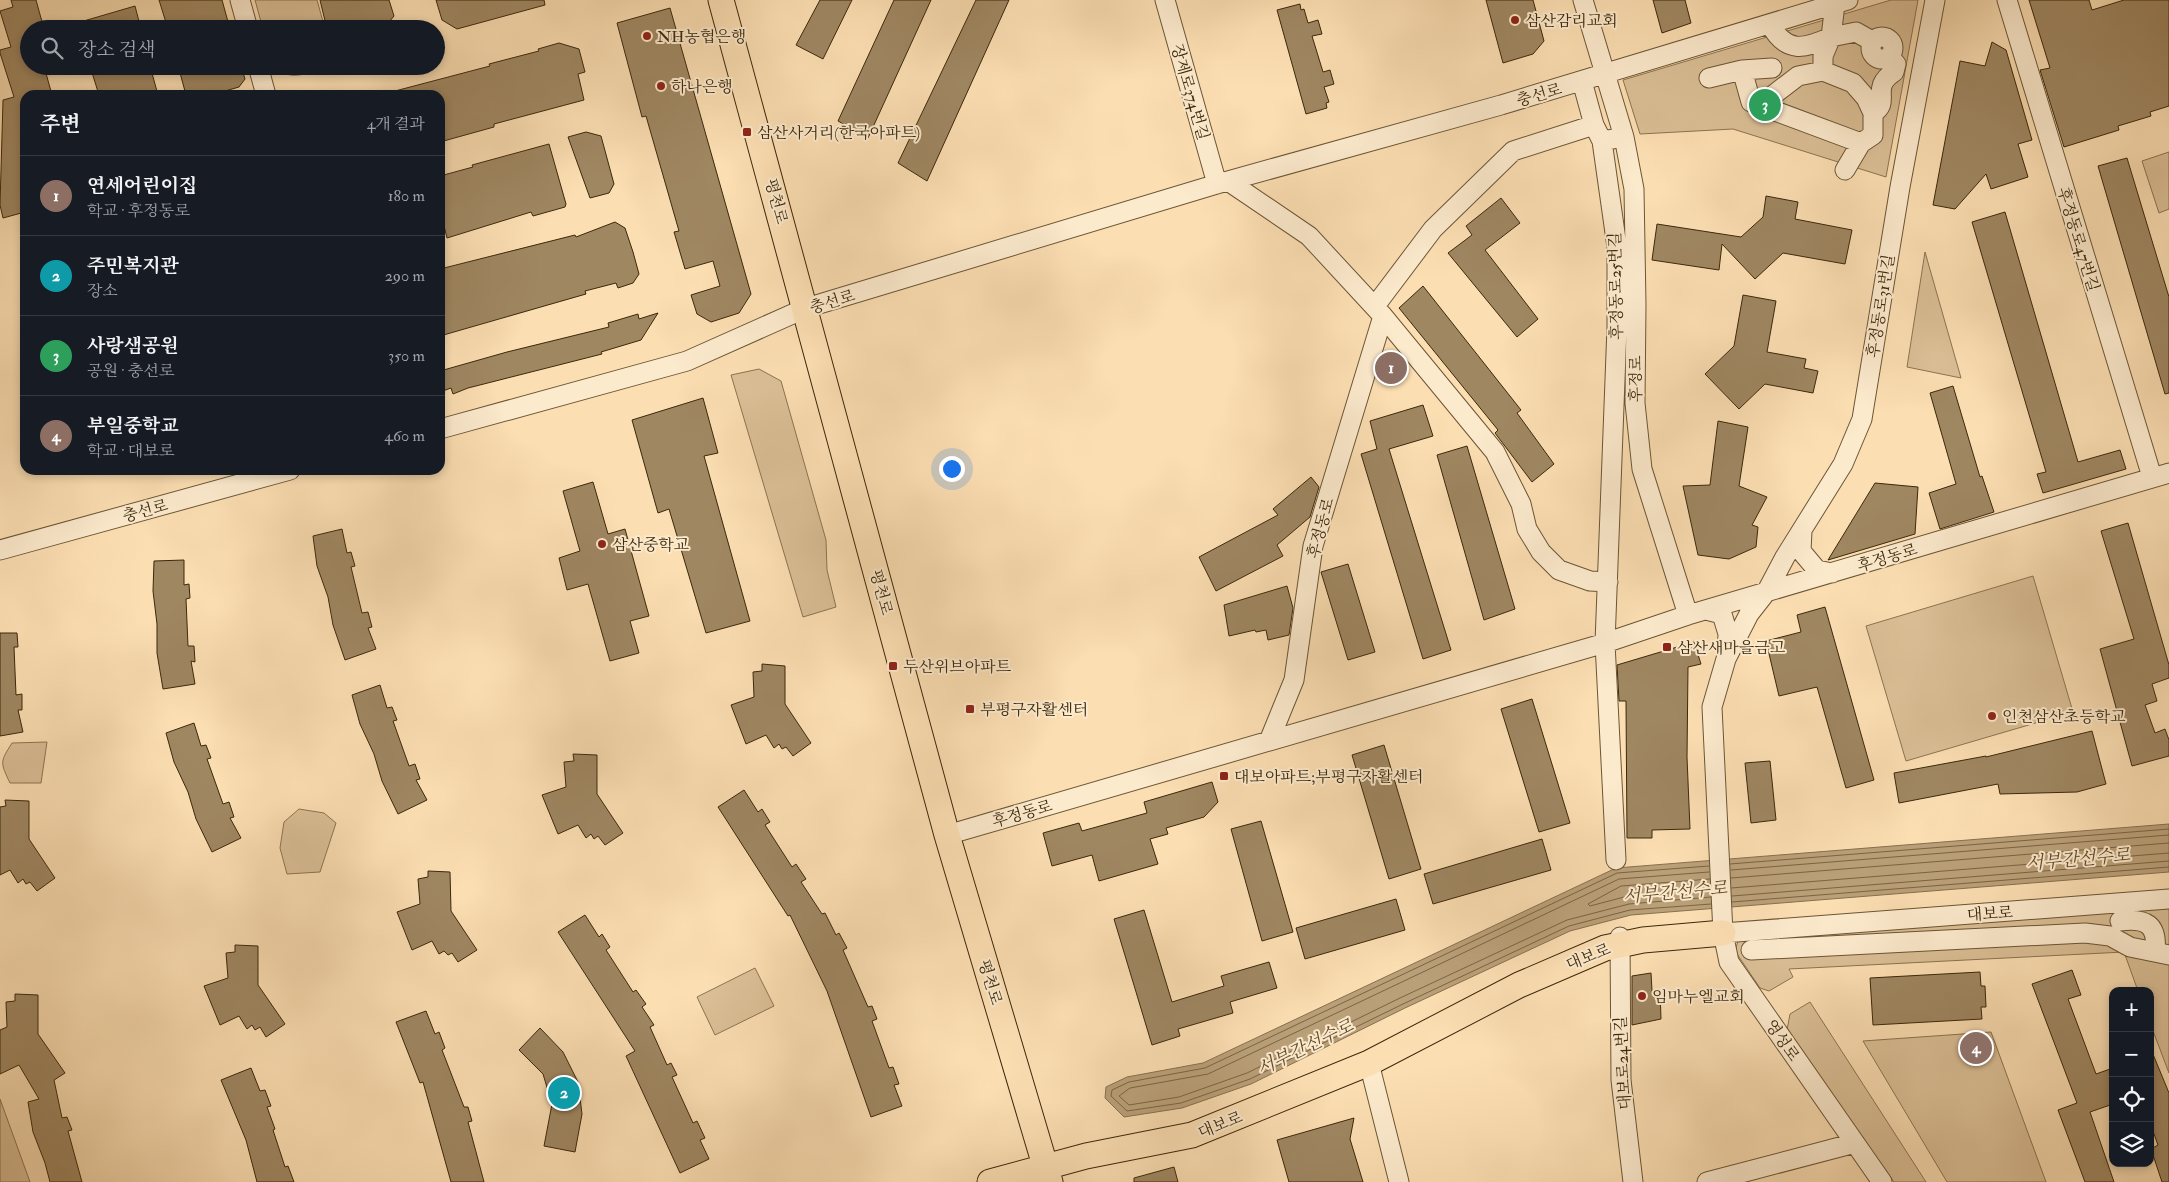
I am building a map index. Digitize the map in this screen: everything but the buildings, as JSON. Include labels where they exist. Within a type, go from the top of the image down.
[{"type":"main road","name":"평천로","points":[[721,0],[806,308],[947,835],[1048,1174]]},
{"type":"main road","name":"대보로","points":[[990,1182],[1048,1174],[1086,1156],[1192,1135],[1369,1063],[1519,985],[1619,940],[1643,940],[1723,933]]},
{"type":"street","points":[[240,0],[246,20]]},
{"type":"street","name":"장제로374번길","points":[[1165,0],[1223,183]]},
{"type":"street","name":"후정로","points":[[1583,0],[1624,137],[1634,190],[1635,403],[1642,469],[1697,612]]},
{"type":"street","name":"후정동로31번길","points":[[1726,659],[1749,614],[1767,591],[1843,464],[1862,419],[1900,187],[1934,0]]},
{"type":"street","name":"후정동로47번길","points":[[2007,0],[2160,475]]},
{"type":"street","points":[[1823,71],[1823,56],[1831,37],[1841,2]]},
{"type":"street","name":"충선로","points":[[445,428],[687,360],[806,308],[1223,183],[1606,74],[1841,2]]},
{"type":"street","points":[[1770,24],[1777,38],[1791,45],[1808,47],[1831,37],[1856,32],[1872,41],[1881,37],[1889,41],[1893,48],[1890,57],[1896,64],[1894,72],[1884,78],[1880,86],[1882,102],[1879,110],[1872,114]]},
{"type":"street","points":[[1709,78],[1742,70],[1772,68],[1791,45]]},
{"type":"street","points":[[1772,68],[1785,84]]},
{"type":"street","points":[[1742,70],[1751,102],[1861,142]]},
{"type":"street","points":[[1775,110],[1772,104],[1772,96],[1785,84],[1798,76],[1823,71],[1853,83],[1866,98],[1872,114],[1873,135],[1861,142],[1845,170]]},
{"type":"street","points":[[260,75],[265,90]]},
{"type":"street","points":[[1582,81],[1598,133]]},
{"type":"street","points":[[1379,311],[1433,229],[1513,151],[1598,133],[1624,137]]},
{"type":"street","name":"후정동로25번길","points":[[1598,133],[1614,229],[1617,264],[1617,327],[1605,643]]},
{"type":"street","points":[[1223,183],[1309,236],[1379,311],[1495,452],[1521,504],[1527,529],[1541,552],[1560,570],[1590,581],[1608,582]]},
{"type":"street","name":"후정동로","points":[[1269,741],[1294,680],[1313,546],[1379,311]]},
{"type":"street","name":"충선로","points":[[0,550],[272,475]]},
{"type":"street","name":"후정동로","points":[[947,835],[1605,643],[1697,612],[1832,574],[2160,475]]},
{"type":"street","points":[[1802,531],[1801,551],[1817,570],[1832,574]]},
{"type":"street","points":[[1697,612],[1722,614],[1728,634],[1726,659]]},
{"type":"street","points":[[1605,643],[1616,860]]},
{"type":"street","name":"영성로","points":[[1726,659],[1712,707],[1723,933],[1729,962],[1882,1182]]},
{"type":"street","name":"대보로","points":[[1723,933],[2169,899]]},
{"type":"street","points":[[2113,903],[2130,947]]},
{"type":"street","points":[[2120,921],[2136,919],[2149,924],[2162,953]]},
{"type":"street","points":[[1752,950],[2085,934],[2110,936],[2130,947],[2162,953]]},
{"type":"street","name":"대보로24번길","points":[[1619,940],[1621,1080],[1633,1182]]},
{"type":"street","points":[[1369,1063],[1399,1182]]},
{"type":"street","points":[[1707,1182],[1855,1143]]},
{"type":"shaded area","points":[[255,0],[317,0],[323,20],[261,20]]},
{"type":"shaded area","points":[[1891,0],[1918,0],[1886,177],[1733,129],[1640,134],[1623,80]]},
{"type":"shaded area","points":[[2169,152],[2169,209],[2159,213],[2142,161]]},
{"type":"shaded area","points":[[1925,252],[1961,378],[1907,367]]},
{"type":"shaded area","points":[[759,369],[781,381],[826,540],[827,570],[836,607],[803,617],[731,375]]},
{"type":"shaded area","points":[[2033,576],[2073,712],[1906,761],[1866,626]]},
{"type":"shaded area","points":[[47,742],[41,783],[10,783],[4,771],[3,758],[12,743]]},
{"type":"shaded area","points":[[299,809],[324,813],[336,823],[320,872],[287,874],[280,848],[284,822]]},
{"type":"shaded area","points":[[2169,908],[2169,1073],[2154,1034],[2154,987],[2137,987],[2124,952],[1789,969],[1793,977],[1769,991],[1760,988],[1735,951],[1740,934]]},
{"type":"shaded area","points":[[755,968],[774,1006],[715,1035],[697,997]]},
{"type":"shaded area","points":[[1810,1002],[1926,1182],[1894,1182],[1787,1030],[1790,1014]]},
{"type":"shaded area","points":[[1991,1032],[2046,1182],[1947,1182],[1863,1041]]},
{"type":"shaded area","points":[[0,1099],[30,1182],[0,1182]]},
{"type":"water","name":"서부간선수로","points":[[2169,824],[2169,872],[1631,915],[1570,931],[1405,1008],[1251,1084],[1182,1108],[1124,1117],[1105,1098],[1106,1087],[1127,1077],[1203,1063],[1616,868]]},
{"type":"place","name":"삼산감리교회","points":[[1515,20]]},
{"type":"place","name":"NH농협은행","points":[[647,36]]},
{"type":"place","name":"하나은행","points":[[661,86]]},
{"type":"place","name":"사랑샘공원","points":[[1765,105]]},
{"type":"place","name":"삼산사거리(한국아파트)","points":[[747,132]]},
{"type":"place","name":"연세어린이집","points":[[1391,368]]},
{"type":"place","name":"삼산중학교","points":[[602,544]]},
{"type":"place","name":"삼산새마을금고","points":[[1667,647]]},
{"type":"place","name":"두산위브아파트","points":[[893,666]]},
{"type":"place","name":"부평구자활센터","points":[[970,709]]},
{"type":"place","name":"인천삼산초등학교","points":[[1992,716]]},
{"type":"place","name":"대보아파트;부평구자활센터","points":[[1224,776]]},
{"type":"place","name":"임마누엘교회","points":[[1642,996]]},
{"type":"place","name":"부일중학교","points":[[1976,1048]]},
{"type":"place","name":"주민복지관","points":[[564,1093]]}]
